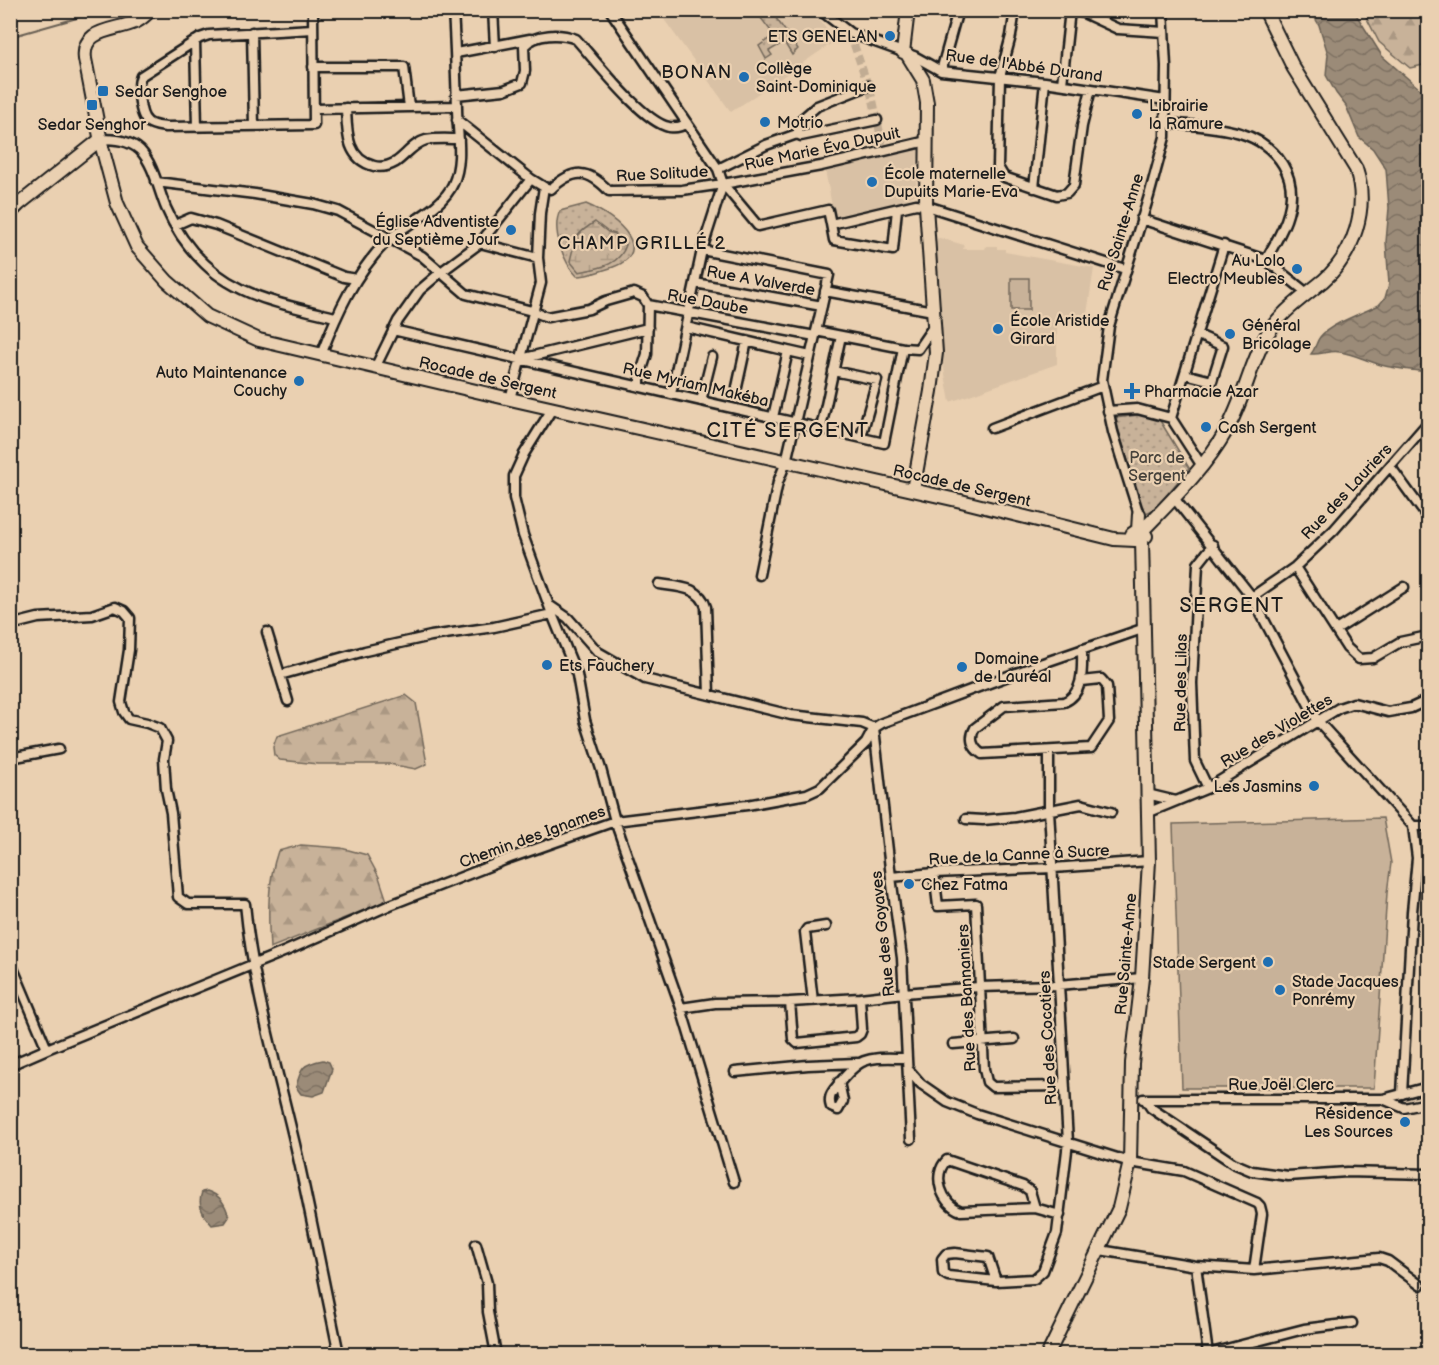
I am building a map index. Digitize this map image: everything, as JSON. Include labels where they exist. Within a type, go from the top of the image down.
[{"type":"main road","name":"Rocade de Sergent","points":[[151,10],[136,22],[100,32],[88,40],[84,49],[101,138],[117,203],[138,247],[167,282],[207,316],[260,340],[375,368],[913,490],[1114,539],[1142,534]]},
{"type":"main road","points":[[908,10],[905,53],[923,80],[927,103],[926,206],[935,351],[931,391],[913,490]]},
{"type":"main road","points":[[1142,534],[1202,466],[1227,430],[1244,394],[1264,339],[1282,315],[1336,267],[1349,246],[1361,212],[1361,183],[1356,169],[1293,67],[1265,10]]},
{"type":"main road","points":[[10,213],[101,138]]},
{"type":"main road","name":"Rue Sainte-Anne","points":[[1048,1354],[1119,1208],[1130,1162],[1132,1063],[1142,978],[1149,861],[1143,554],[1139,514]]},
{"type":"street","points":[[313,10],[314,125],[166,127],[150,124],[143,117],[139,91],[139,79],[143,73],[204,35],[313,29]]},
{"type":"street","points":[[321,355],[336,317],[367,263],[389,239],[435,205],[452,186],[458,164],[459,139],[453,10]]},
{"type":"street","points":[[493,10],[495,47]]},
{"type":"street","points":[[610,10],[718,169],[723,184],[758,226],[828,210],[834,240],[893,250],[897,209]]},
{"type":"street","name":"Rue de l'Abbé Durand","points":[[820,10],[850,33],[905,53],[939,70],[1062,84],[1166,100]]},
{"type":"street","points":[[923,80],[939,70],[958,10]]},
{"type":"street","points":[[1015,10],[1000,77],[998,167],[1004,177],[1057,195],[1067,193],[1074,185],[1090,88]]},
{"type":"street","points":[[1062,84],[1070,10]]},
{"type":"street","points":[[1077,10],[1118,29],[1164,32]]},
{"type":"street","name":"Rue Sainte-Anne","points":[[1139,514],[1108,411],[1103,386],[1105,347],[1125,269],[1163,149],[1166,100],[1163,10]]},
{"type":"street","points":[[252,32],[254,126]]},
{"type":"street","points":[[456,53],[564,35],[576,39],[644,113],[667,127],[681,127],[687,123]]},
{"type":"street","points":[[456,94],[504,90],[522,83],[525,71],[524,46],[530,39]]},
{"type":"street","points":[[195,41],[197,127]]},
{"type":"street","points":[[314,67],[404,67],[409,107]]},
{"type":"street","points":[[1034,188],[1045,82]]},
{"type":"street","points":[[797,135],[802,119],[817,106],[868,86]]},
{"type":"street","points":[[314,109],[457,106]]},
{"type":"street","points":[[346,108],[347,136],[353,153],[368,164],[382,168],[395,162],[425,140],[459,139]]},
{"type":"street","points":[[457,120],[544,187],[538,258],[541,283],[510,399]]},
{"type":"street","points":[[718,169],[765,145],[797,135],[877,120]]},
{"type":"street","points":[[1166,123],[1227,129],[1258,140],[1276,154],[1288,173],[1292,194],[1287,218],[1266,260]]},
{"type":"street","points":[[101,138],[124,141],[140,150],[175,225],[183,239],[205,265],[230,283],[270,301],[336,317]]},
{"type":"street","name":"Rue Marie Éva Dupuit","points":[[723,184],[821,166],[927,141]]},
{"type":"street","name":"Rue Solitude","points":[[544,187],[551,189],[571,174],[588,174],[598,179],[609,191],[682,190],[723,184]]},
{"type":"street","points":[[375,368],[393,330],[420,290],[480,243],[531,179]]},
{"type":"street","points":[[156,182],[313,204],[338,212],[422,256],[466,294],[532,311]]},
{"type":"street","points":[[163,200],[172,184]]},
{"type":"street","points":[[671,394],[702,250],[723,184]]},
{"type":"street","points":[[831,224],[916,204],[1125,269]]},
{"type":"street","points":[[175,225],[191,218],[216,225],[344,277],[357,279]]},
{"type":"street","points":[[1141,219],[1266,260],[1307,292]]},
{"type":"street","points":[[480,243],[538,258]]},
{"type":"street","points":[[1171,418],[1224,245]]},
{"type":"street","points":[[702,250],[829,275],[786,462],[778,482],[759,575]]},
{"type":"street","name":"Rue A Valverde","points":[[695,283],[822,306]]},
{"type":"street","points":[[825,291],[933,311]]},
{"type":"street","name":"Rue Daube","points":[[532,311],[547,317],[589,309],[606,301],[634,293],[643,297],[648,305],[671,310],[689,311],[903,348]]},
{"type":"street","points":[[640,387],[640,376],[647,354],[648,305]]},
{"type":"street","points":[[918,349],[934,325]]},
{"type":"street","points":[[686,327],[810,356]]},
{"type":"street","points":[[522,359],[648,328]]},
{"type":"street","name":"Rue Myriam Makéba","points":[[393,330],[884,442],[903,348]]},
{"type":"street","points":[[1185,374],[1212,381],[1223,346],[1197,335]]},
{"type":"street","points":[[821,428],[840,336]]},
{"type":"street","points":[[737,387],[747,341]]},
{"type":"street","points":[[903,348],[935,351]]},
{"type":"street","points":[[773,417],[788,351]]},
{"type":"street","points":[[701,400],[712,357]]},
{"type":"street","points":[[833,371],[877,380],[861,437]]},
{"type":"street","points":[[992,428],[1103,386]]},
{"type":"street","points":[[552,409],[524,454],[514,476],[514,498],[523,535],[577,675],[585,720],[615,821],[681,1008],[734,1182]]},
{"type":"street","points":[[1108,411],[1137,409],[1171,418],[1202,466]]},
{"type":"street","name":"Rue des Lauriers","points":[[1252,597],[1294,567],[1334,530],[1428,424]]},
{"type":"street","points":[[1390,466],[1428,518]]},
{"type":"street","points":[[1174,498],[1252,597],[1317,720],[1413,826],[1418,858],[1412,912],[1402,1094]]},
{"type":"street","name":"Rue des Lilas","points":[[1208,788],[1195,761],[1192,683],[1198,564],[1213,545]]},
{"type":"street","points":[[1294,567],[1347,648],[1359,659],[1373,658],[1400,642],[1428,636]]},
{"type":"street","points":[[659,584],[688,588],[698,593],[704,600],[709,694]]},
{"type":"street","points":[[1336,630],[1404,587]]},
{"type":"street","points":[[549,604],[568,618],[598,652],[645,679],[790,715],[862,723],[874,728],[882,723],[1082,649],[1145,628]]},
{"type":"street","points":[[10,625],[38,618],[92,615],[115,607],[124,611],[130,618],[129,650],[121,702],[129,719],[160,728],[167,741],[164,759],[166,789],[171,813],[178,897],[188,904],[244,904],[261,1011],[297,1153],[339,1354]]},
{"type":"street","points":[[280,675],[364,651],[552,614]]},
{"type":"street","points":[[267,632],[288,702]]},
{"type":"street","points":[[1082,649],[1082,681],[1068,700],[1004,706],[975,728],[973,733],[975,750],[982,754],[1091,748],[1108,726],[1110,717],[1107,683],[1101,679],[1082,681]]},
{"type":"street","name":"Rue des Violettes","points":[[1147,813],[1208,788],[1317,720],[1354,703],[1388,712],[1411,708],[1428,700]]},
{"type":"street","name":"Chemin des Ignames","points":[[10,1065],[390,905],[510,858],[615,821],[747,805],[807,795],[820,788],[866,743],[874,728]]},
{"type":"street","name":"Rue des Goyaves","points":[[874,728],[902,958],[911,1139]]},
{"type":"street","points":[[10,758],[59,749]]},
{"type":"street","name":"Rue des Cocotiers","points":[[996,1281],[988,1257],[955,1252],[946,1254],[942,1259],[942,1273],[948,1276],[996,1281],[1034,1279],[1043,1271],[1052,1252],[1060,1215],[1068,1142],[1049,810],[1049,751]]},
{"type":"street","points":[[1147,794],[1176,801]]},
{"type":"street","points":[[966,819],[996,819],[1081,804],[1111,812]]},
{"type":"street","points":[[1413,826],[1428,826]]},
{"type":"street","name":"Rue de la Canne à Sucre","points":[[891,877],[1149,861]]},
{"type":"street","name":"Rue des Bannaniers","points":[[934,873],[938,906],[976,904],[985,1077],[990,1085],[1064,1086]]},
{"type":"street","points":[[813,1001],[806,930],[826,926]]},
{"type":"street","points":[[10,961],[47,1049]]},
{"type":"street","points":[[681,1008],[714,1003],[813,1001],[979,987],[1058,985],[1142,978]]},
{"type":"street","points":[[790,1002],[793,1039],[797,1043],[815,1042],[856,1037],[860,1034],[862,1029],[860,998]]},
{"type":"street","points":[[953,1044],[1014,1039]]},
{"type":"street","points":[[735,1072],[857,1063],[873,1058],[907,1058]]},
{"type":"street","points":[[840,1082],[857,1063]]},
{"type":"street","points":[[908,1069],[921,1084],[947,1102],[987,1118],[1130,1162],[1184,1171],[1257,1203],[1262,1214],[1254,1270]]},
{"type":"street","name":"Rue Joël Clerc","points":[[1131,1099],[1383,1099],[1428,1087]]},
{"type":"street","points":[[1145,1099],[1151,1108],[1243,1169],[1288,1176],[1347,1172],[1428,1174]]},
{"type":"street","points":[[1383,1099],[1404,1108],[1428,1103]]},
{"type":"street","points":[[1035,1208],[1030,1191],[1023,1186],[959,1163],[947,1160],[942,1165],[941,1191],[945,1200],[953,1208],[961,1211],[1035,1208],[1060,1215]]},
{"type":"street","points":[[476,1244],[487,1283],[488,1312],[496,1354]]},
{"type":"street","points":[[1100,1250],[1196,1266],[1254,1270],[1379,1258],[1419,1285]]},
{"type":"street","points":[[1196,1266],[1208,1354],[1304,1329],[1352,1323]]},
{"type":"shaded area","name":"Collège Saint-Dominique","points":[[658,11],[813,11],[835,41],[731,112]]},
{"type":"shaded area","name":"École maternelle Dupuits Marie-Eva","points":[[918,148],[916,194],[903,201],[834,216],[825,170]]},
{"type":"shaded area","name":"École Aristide Girard","points":[[940,238],[964,245],[963,249],[985,249],[986,246],[997,246],[997,249],[1005,249],[1005,252],[1094,268],[1087,314],[1057,317],[1057,364],[950,402],[939,341],[934,239]]},
{"type":"green space","points":[[771,11],[798,49],[792,55],[784,42],[769,51],[772,55],[766,59],[759,46],[774,35],[757,13]]},
{"type":"green space","points":[[1363,11],[1428,11],[1428,51],[1423,65],[1410,68],[1379,42]]},
{"type":"green space","points":[[586,204],[621,227],[629,236],[632,246],[630,255],[621,263],[594,273],[577,276],[567,262],[560,245],[558,218],[560,211]]},
{"type":"green space","points":[[595,222],[608,232],[616,234],[617,240],[626,245],[619,258],[613,262],[579,272],[570,261],[575,242],[583,230]]},
{"type":"green space","points":[[1011,278],[1029,278],[1029,310],[1011,310]]},
{"type":"green space","name":"Parc de Sergent","points":[[1138,415],[1159,419],[1189,468],[1155,509],[1144,514],[1115,418]]},
{"type":"green space","points":[[406,695],[416,703],[427,764],[416,769],[389,764],[318,764],[280,760],[274,755],[273,747],[277,736]]},
{"type":"green space","name":"Stade Jacques Ponrémy","points":[[1383,818],[1391,863],[1374,1088],[1182,1088],[1173,824]]},
{"type":"green space","points":[[301,845],[341,848],[367,855],[379,877],[387,901],[270,948],[270,887],[274,863],[278,851]]},
{"type":"water","points":[[1311,11],[1354,11],[1382,56],[1428,96],[1428,372],[1387,366],[1340,352],[1311,354],[1325,332],[1379,305],[1385,298],[1389,284],[1386,242],[1389,208],[1386,169],[1373,149],[1359,137],[1346,106],[1326,75],[1328,54],[1319,25]]},
{"type":"water","points":[[323,1060],[329,1062],[332,1069],[324,1092],[313,1096],[301,1094],[296,1087],[301,1071],[311,1063]]},
{"type":"water","points":[[207,1191],[219,1197],[224,1204],[229,1217],[225,1223],[212,1225],[204,1214],[201,1197],[202,1192]]},
{"type":"waterway","points":[[10,37],[77,18],[90,10]]},
{"type":"tunnel","points":[[850,33],[873,100],[884,152]]},
{"type":"place","name":"ETS GENELAN","points":[[890,36]]},
{"type":"place","name":"Collège Saint-Dominique","points":[[744,77]]},
{"type":"place","name":"Sedar Senghoe","points":[[103,91]]},
{"type":"place","name":"Sedar Senghor","points":[[92,105]]},
{"type":"place","name":"Librairie la Ramure","points":[[1137,114]]},
{"type":"place","name":"Motrio","points":[[765,122]]},
{"type":"place","name":"École maternelle Dupuits Marie-Eva","points":[[872,182]]},
{"type":"place","name":"Église Adventiste du Septième Jour","points":[[511,230]]},
{"type":"place","name":"Au Lolo Electro Meubles","points":[[1297,269]]},
{"type":"place","name":"École Aristide Girard","points":[[998,329]]},
{"type":"place","name":"Général Bricolage","points":[[1230,334]]},
{"type":"place","name":"Auto Maintenance Couchy","points":[[299,381]]},
{"type":"place","name":"Pharmacie Azar","points":[[1132,391]]},
{"type":"place","name":"Cash Sergent","points":[[1206,427]]},
{"type":"place","name":"Ets Fauchery","points":[[547,665]]},
{"type":"place","name":"Domaine de Lauréal","points":[[962,667]]},
{"type":"place","name":"Les Jasmins","points":[[1314,786]]},
{"type":"place","name":"Chez Fatma","points":[[909,884]]},
{"type":"place","name":"Stade Sergent","points":[[1268,962]]},
{"type":"place","name":"Stade Jacques Ponrémy","points":[[1280,990]]},
{"type":"place","name":"Résidence Les Sources","points":[[1405,1122]]},
{"type":"district","name":"BONAN","points":[[697,72]]},
{"type":"district","name":"CHAMP GRILLÉ 2","points":[[642,243]]},
{"type":"district","name":"CITÉ SERGENT","points":[[788,430]]},
{"type":"district","name":"SERGENT","points":[[1232,605]]}]
